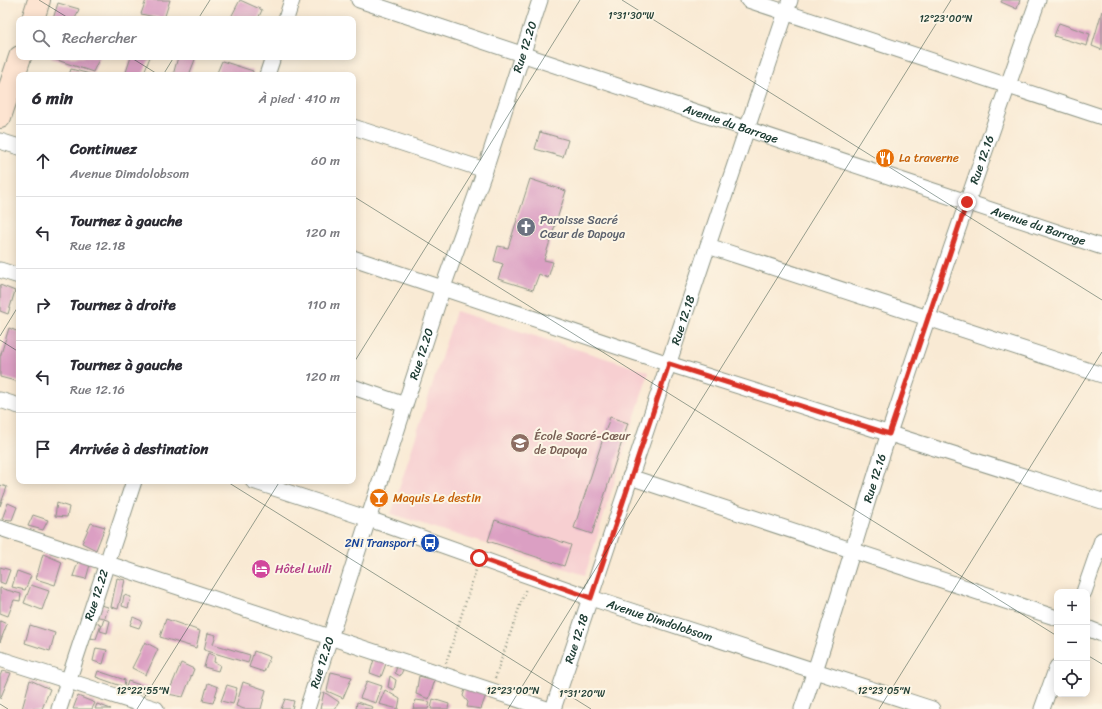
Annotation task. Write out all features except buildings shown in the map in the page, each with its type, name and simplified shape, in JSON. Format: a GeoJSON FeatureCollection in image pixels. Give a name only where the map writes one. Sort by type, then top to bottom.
{"type":"FeatureCollection","features":[{"type":"Feature","properties":{"kind":"main road"},"geometry":{"type":"LineString","coordinates":[[34,16],[39,0]]}},
{"type":"Feature","properties":{"kind":"main road"},"geometry":{"type":"LineString","coordinates":[[0,117],[19,60]]}},
{"type":"Feature","properties":{"kind":"street"},"geometry":{"type":"LineString","coordinates":[[287,16],[292,0]]}},
{"type":"Feature","properties":{"kind":"street","name":"Avenue du Barrage"},"geometry":{"type":"LineString","coordinates":[[359,0],[1102,247]]}},
{"type":"Feature","properties":{"kind":"street","name":"Rue 12.20"},"geometry":{"type":"LineString","coordinates":[[307,709],[443,288],[485,170],[540,0]]}},
{"type":"Feature","properties":{"kind":"street"},"geometry":{"type":"LineString","coordinates":[[748,0],[788,6],[1008,86],[1102,117]]}},
{"type":"Feature","properties":{"kind":"street","name":"Rue 12.16"},"geometry":{"type":"LineString","coordinates":[[802,709],[816,670],[889,434],[967,202],[1038,0]]}},
{"type":"Feature","properties":{"kind":"street","name":"Rue 12.18"},"geometry":{"type":"LineString","coordinates":[[553,709],[788,6]]}},
{"type":"Feature","properties":{"kind":"street"},"geometry":{"type":"LineString","coordinates":[[268,72],[272,60]]}},
{"type":"Feature","properties":{"kind":"street"},"geometry":{"type":"LineString","coordinates":[[356,128],[485,170]]}},
{"type":"Feature","properties":{"kind":"street"},"geometry":{"type":"LineString","coordinates":[[0,141],[16,146]]}},
{"type":"Feature","properties":{"kind":"street"},"geometry":{"type":"LineString","coordinates":[[708,246],[929,317],[1102,375]]}},
{"type":"Feature","properties":{"kind":"street"},"geometry":{"type":"LineString","coordinates":[[356,259],[669,364],[1102,501]]}},
{"type":"Feature","properties":{"kind":"street"},"geometry":{"type":"LineString","coordinates":[[0,270],[16,275]]}},
{"type":"Feature","properties":{"kind":"street"},"geometry":{"type":"LineString","coordinates":[[356,388],[405,405]]}},
{"type":"Feature","properties":{"kind":"street"},"geometry":{"type":"LineString","coordinates":[[0,400],[16,405]]}},
{"type":"Feature","properties":{"kind":"street"},"geometry":{"type":"LineString","coordinates":[[630,477],[1054,617]]}},
{"type":"Feature","properties":{"kind":"street","name":"Rue 12.22"},"geometry":{"type":"LineString","coordinates":[[59,709],[133,484]]}},
{"type":"Feature","properties":{"kind":"street","name":"Avenue Dimdolobsom"},"geometry":{"type":"LineString","coordinates":[[262,484],[369,519],[591,598],[932,709]]}},
{"type":"Feature","properties":{"kind":"street"},"geometry":{"type":"LineString","coordinates":[[0,528],[547,709]]}},
{"type":"Feature","properties":{"kind":"street"},"geometry":{"type":"LineString","coordinates":[[1085,589],[1102,540]]}},
{"type":"Feature","properties":{"kind":"street"},"geometry":{"type":"LineString","coordinates":[[1090,629],[1102,634]]}},
{"type":"Feature","properties":{"kind":"street"},"geometry":{"type":"LineString","coordinates":[[0,659],[156,709]]}},
{"type":"Feature","properties":{"kind":"street"},"geometry":{"type":"LineString","coordinates":[[1042,709],[1054,675]]}},
{"type":"Feature","properties":{"kind":"path"},"geometry":{"type":"LineString","coordinates":[[443,674],[479,558]]}},
{"type":"Feature","properties":{"kind":"path"},"geometry":{"type":"LineString","coordinates":[[491,690],[530,576]]}},
{"type":"Feature","properties":{"kind":"shaded area","name":"École Sacré-Cœur de Dapoya"},"geometry":{"type":"Polygon","coordinates":[[[456,311],[649,372],[585,575],[391,514],[456,311]]]}},
{"type":"Feature","properties":{"kind":"place","name":"La traverne"},"geometry":{"type":"Point","coordinates":[885,158]}},
{"type":"Feature","properties":{"kind":"place","name":"Paroisse Sacré Cœur de Dapoya"},"geometry":{"type":"Point","coordinates":[526,227]}},
{"type":"Feature","properties":{"kind":"place","name":"École Sacré-Cœur de Dapoya"},"geometry":{"type":"Point","coordinates":[520,443]}},
{"type":"Feature","properties":{"kind":"place","name":"Maquis Le destin"},"geometry":{"type":"Point","coordinates":[379,498]}},
{"type":"Feature","properties":{"kind":"place","name":"2Ni Transport"},"geometry":{"type":"Point","coordinates":[430,543]}},
{"type":"Feature","properties":{"kind":"place","name":"Hôtel Lwili"},"geometry":{"type":"Point","coordinates":[261,569]}},
{"type":"Feature","properties":{"kind":"route"},"geometry":{"type":"LineString","coordinates":[[479,558],[591,598],[630,477],[669,364],[889,434],[967,202]]}}]}
